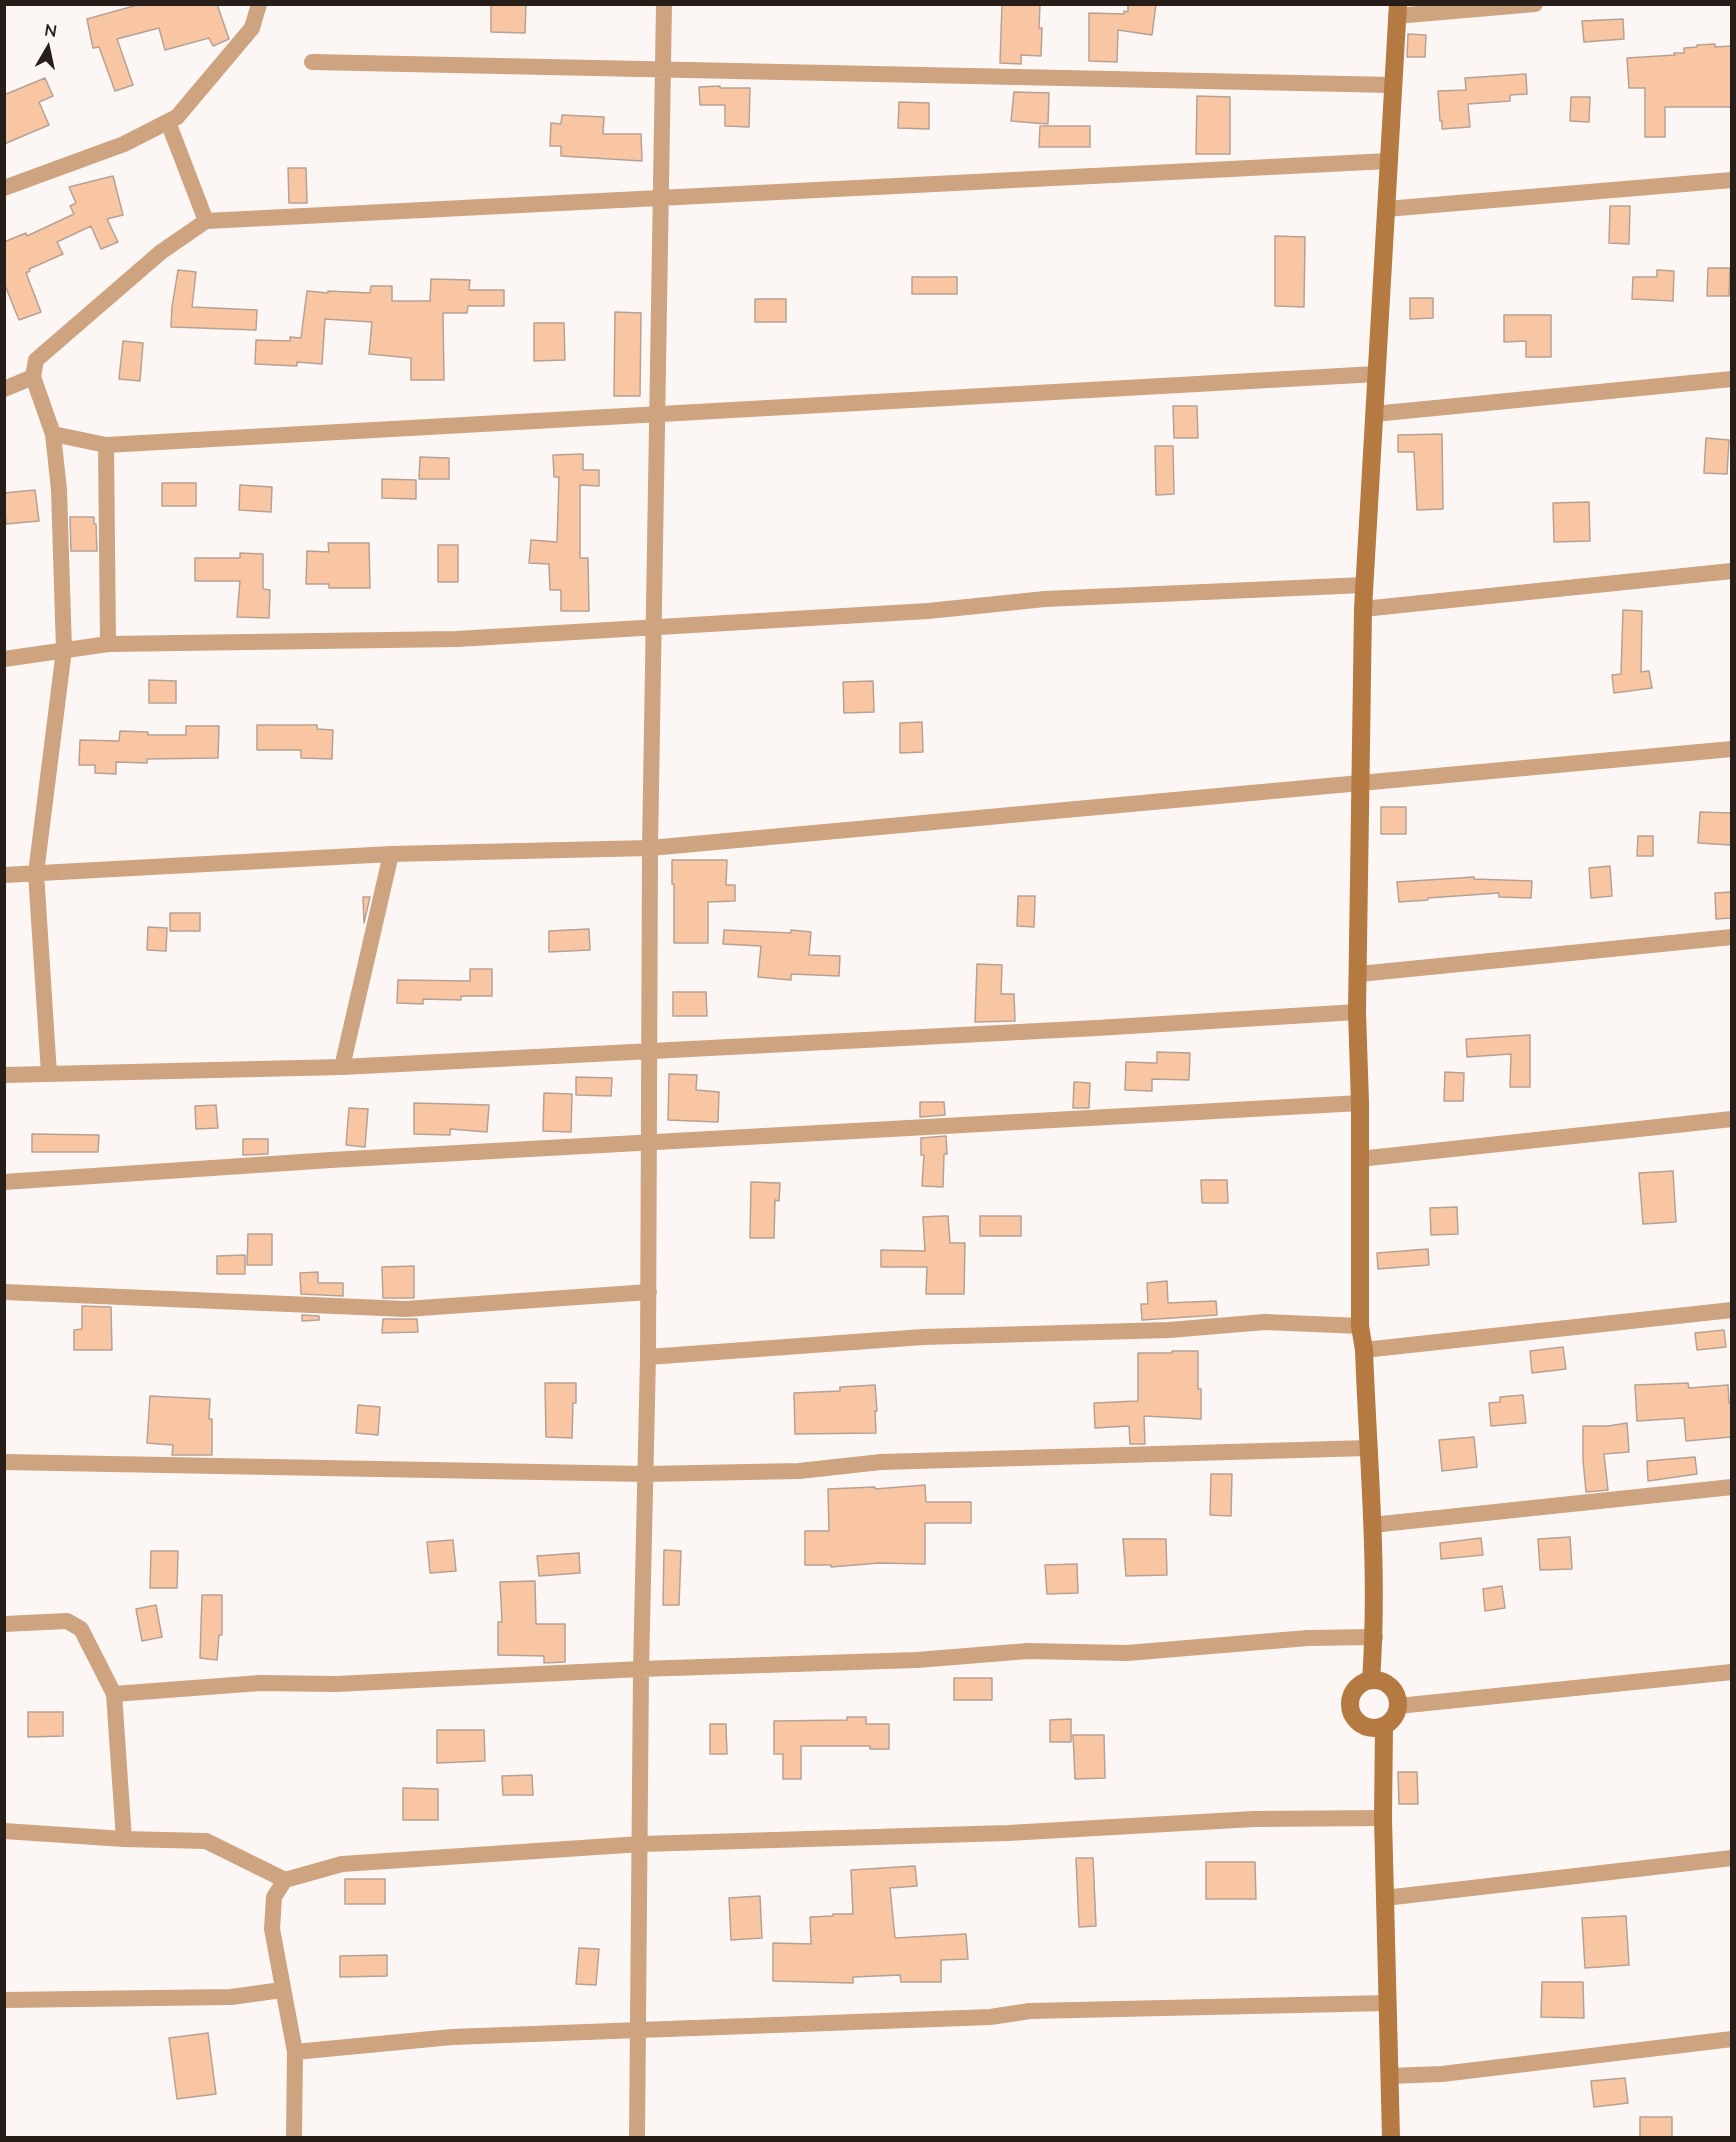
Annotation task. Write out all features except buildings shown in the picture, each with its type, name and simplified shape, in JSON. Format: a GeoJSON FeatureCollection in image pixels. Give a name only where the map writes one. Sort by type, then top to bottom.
{"type":"FeatureCollection","features":[{"type":"Feature","properties":{"kind":"main road"},"geometry":{"type":"LineString","coordinates":[[1371,1680],[1374,1637],[1372,1525],[1364,1350],[1360,1326],[1360,1103],[1357,1012],[1360,784],[1364,585],[1397,10]]}},
{"type":"Feature","properties":{"kind":"main road"},"geometry":{"type":"LineString","coordinates":[[1371,1680],[1380,1681],[1394,1691],[1398,1706],[1391,1721],[1384,1726],[1368,1728],[1354,1718],[1350,1711],[1350,1702],[1357,1688],[1371,1680]]}},
{"type":"Feature","properties":{"kind":"main road"},"geometry":{"type":"LineString","coordinates":[[1384,1726],[1383,1818],[1391,2138]]}},
{"type":"Feature","properties":{"kind":"street"},"geometry":{"type":"LineString","coordinates":[[4,188],[124,144],[177,117],[252,28],[259,4]]}},
{"type":"Feature","properties":{"kind":"street"},"geometry":{"type":"LineString","coordinates":[[637,2138],[641,1669],[649,1292],[650,848],[664,4]]}},
{"type":"Feature","properties":{"kind":"street"},"geometry":{"type":"LineString","coordinates":[[1397,10],[1535,4]]}},
{"type":"Feature","properties":{"kind":"street"},"geometry":{"type":"LineString","coordinates":[[312,62],[1392,85]]}},
{"type":"Feature","properties":{"kind":"street"},"geometry":{"type":"LineString","coordinates":[[168,122],[206,221]]}},
{"type":"Feature","properties":{"kind":"street"},"geometry":{"type":"LineString","coordinates":[[49,1074],[36,873],[64,650],[60,490],[53,434],[33,377],[36,360],[161,252],[206,221],[1388,161]]}},
{"type":"Feature","properties":{"kind":"street"},"geometry":{"type":"LineString","coordinates":[[1386,209],[1731,180]]}},
{"type":"Feature","properties":{"kind":"street"},"geometry":{"type":"LineString","coordinates":[[53,434],[106,445],[1376,374]]}},
{"type":"Feature","properties":{"kind":"street"},"geometry":{"type":"LineString","coordinates":[[4,389],[33,377]]}},
{"type":"Feature","properties":{"kind":"street"},"geometry":{"type":"LineString","coordinates":[[1374,414],[1731,379]]}},
{"type":"Feature","properties":{"kind":"street"},"geometry":{"type":"LineString","coordinates":[[106,445],[108,644]]}},
{"type":"Feature","properties":{"kind":"street"},"geometry":{"type":"LineString","coordinates":[[1363,609],[1731,571]]}},
{"type":"Feature","properties":{"kind":"street"},"geometry":{"type":"LineString","coordinates":[[4,659],[108,644],[457,639],[928,611],[1045,599],[1364,585]]}},
{"type":"Feature","properties":{"kind":"street"},"geometry":{"type":"LineString","coordinates":[[4,875],[391,854],[650,848],[1731,749]]}},
{"type":"Feature","properties":{"kind":"street"},"geometry":{"type":"LineString","coordinates":[[342,1067],[391,854]]}},
{"type":"Feature","properties":{"kind":"street"},"geometry":{"type":"LineString","coordinates":[[1359,974],[1731,937]]}},
{"type":"Feature","properties":{"kind":"street"},"geometry":{"type":"LineString","coordinates":[[4,1076],[342,1067],[1357,1012]]}},
{"type":"Feature","properties":{"kind":"street"},"geometry":{"type":"LineString","coordinates":[[4,1182],[331,1160],[1360,1103]]}},
{"type":"Feature","properties":{"kind":"street"},"geometry":{"type":"LineString","coordinates":[[1359,1159],[1731,1119]]}},
{"type":"Feature","properties":{"kind":"street"},"geometry":{"type":"LineString","coordinates":[[4,1292],[406,1309],[649,1292]]}},
{"type":"Feature","properties":{"kind":"street"},"geometry":{"type":"LineString","coordinates":[[1364,1350],[1731,1310]]}},
{"type":"Feature","properties":{"kind":"street"},"geometry":{"type":"LineString","coordinates":[[648,1357],[923,1337],[1169,1330],[1265,1322],[1360,1326]]}},
{"type":"Feature","properties":{"kind":"street"},"geometry":{"type":"LineString","coordinates":[[4,1462],[645,1474],[799,1471],[882,1461],[1368,1448]]}},
{"type":"Feature","properties":{"kind":"street"},"geometry":{"type":"LineString","coordinates":[[1372,1525],[1731,1487]]}},
{"type":"Feature","properties":{"kind":"street"},"geometry":{"type":"LineString","coordinates":[[4,1624],[67,1621],[81,1629],[114,1694],[124,1839]]}},
{"type":"Feature","properties":{"kind":"street"},"geometry":{"type":"LineString","coordinates":[[114,1694],[260,1683],[336,1684],[641,1669],[917,1660],[1028,1651],[1127,1653],[1308,1638],[1374,1637]]}},
{"type":"Feature","properties":{"kind":"street"},"geometry":{"type":"LineString","coordinates":[[1398,1706],[1731,1672]]}},
{"type":"Feature","properties":{"kind":"street"},"geometry":{"type":"LineString","coordinates":[[294,2138],[295,2052],[272,1929],[274,1897],[285,1880],[342,1864],[640,1844],[1008,1833],[1254,1819],[1383,1818]]}},
{"type":"Feature","properties":{"kind":"street"},"geometry":{"type":"LineString","coordinates":[[4,1831],[124,1839],[206,1841],[285,1880]]}},
{"type":"Feature","properties":{"kind":"street"},"geometry":{"type":"LineString","coordinates":[[1385,1898],[1731,1858]]}},
{"type":"Feature","properties":{"kind":"street"},"geometry":{"type":"LineString","coordinates":[[4,2000],[231,1997],[282,1990]]}},
{"type":"Feature","properties":{"kind":"street"},"geometry":{"type":"LineString","coordinates":[[295,2052],[452,2037],[990,2017],[1030,2011],[1388,2003]]}},
{"type":"Feature","properties":{"kind":"street"},"geometry":{"type":"LineString","coordinates":[[1389,2076],[1442,2074],[1731,2039]]}}]}
